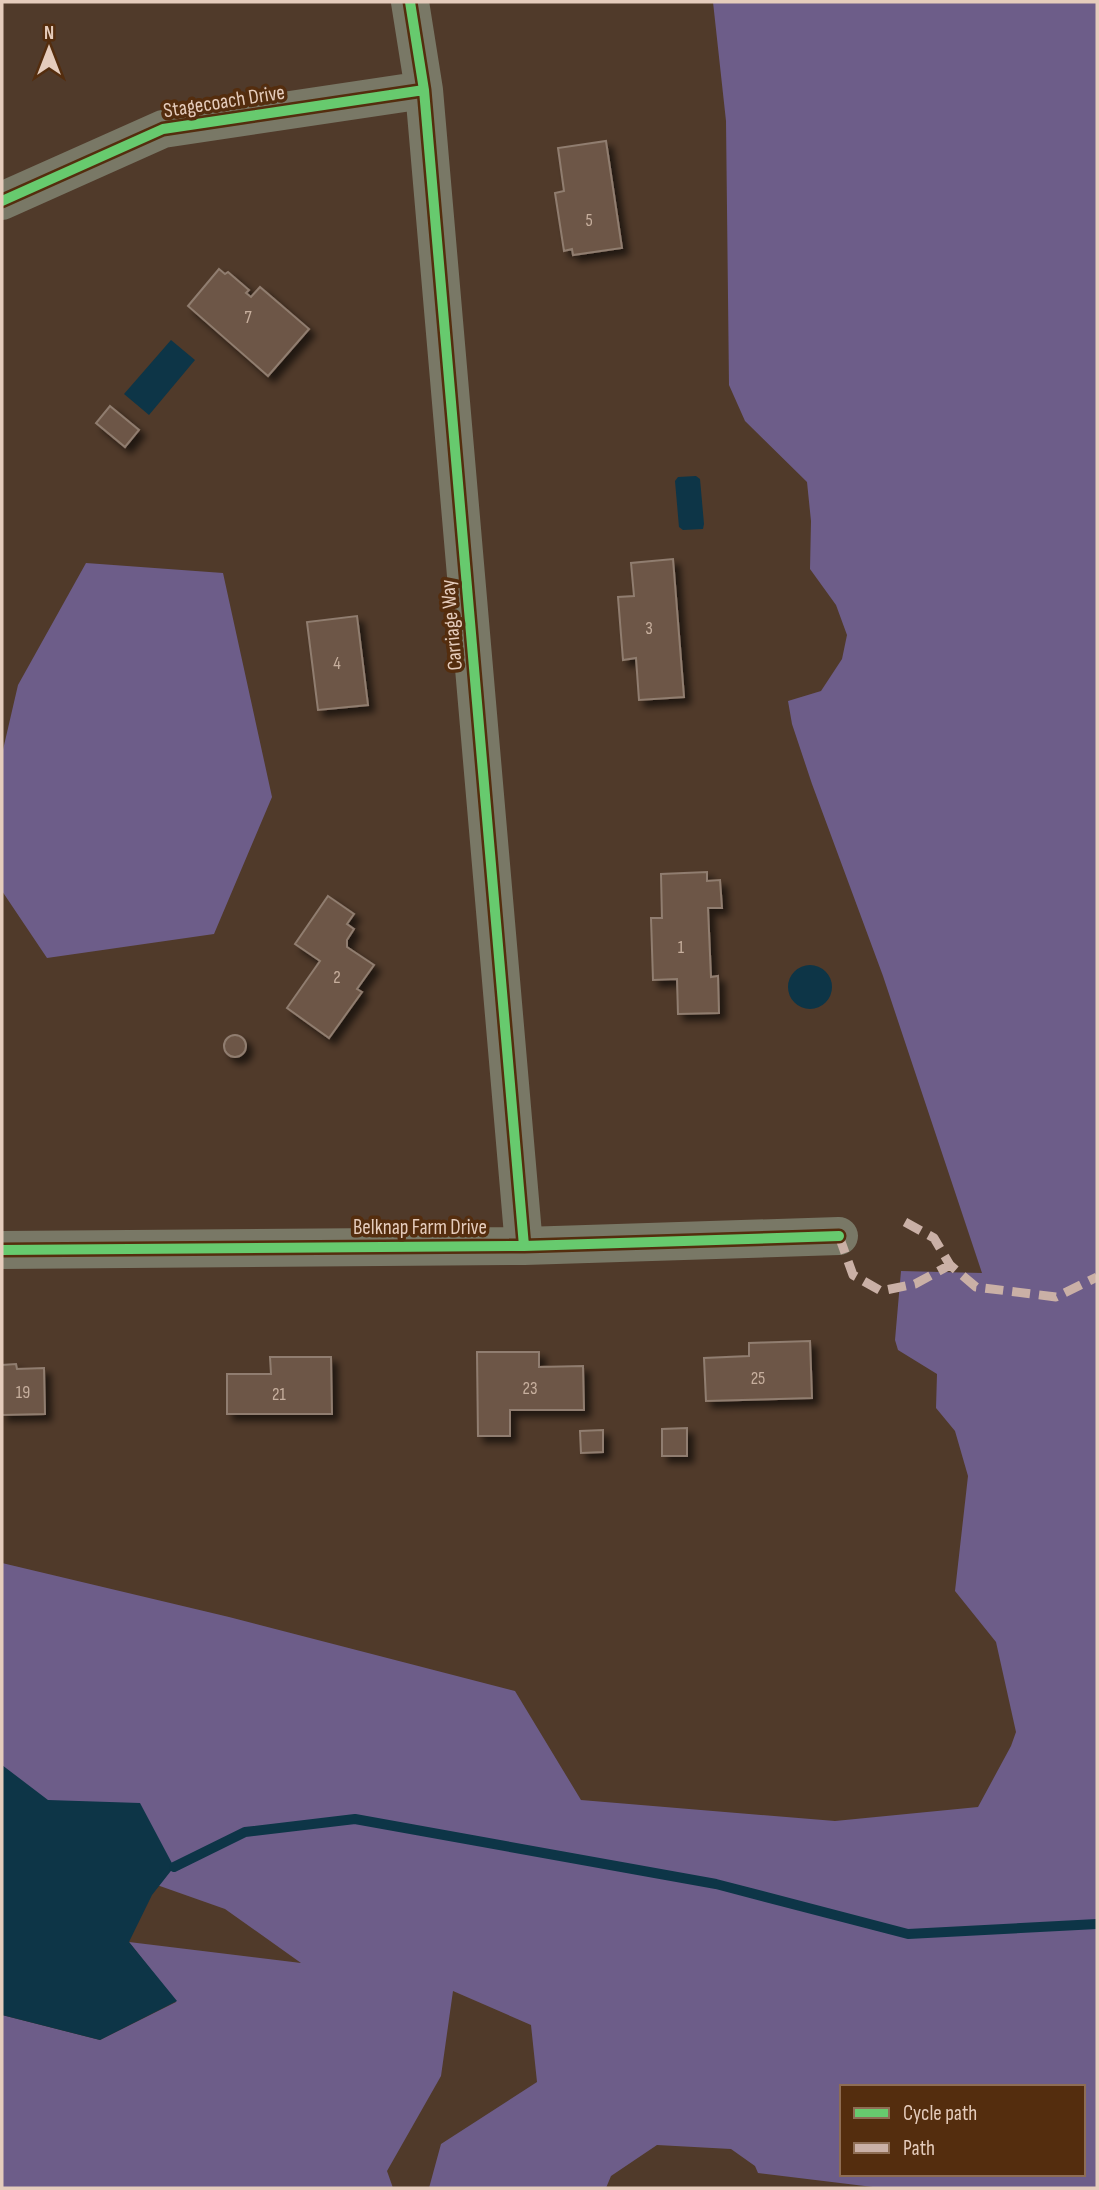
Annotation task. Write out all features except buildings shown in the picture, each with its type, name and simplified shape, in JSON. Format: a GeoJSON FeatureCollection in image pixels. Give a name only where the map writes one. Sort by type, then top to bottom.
{"type":"FeatureCollection","features":[{"type":"Feature","properties":{"kind":"street","name":"Carriage Way"},"geometry":{"type":"LineString","coordinates":[[410,2],[424,90],[524,1245]]}},
{"type":"Feature","properties":{"kind":"street","name":"Stagecoach Drive"},"geometry":{"type":"LineString","coordinates":[[2,201],[163,129],[424,90]]}},
{"type":"Feature","properties":{"kind":"street","name":"Belknap Farm Drive"},"geometry":{"type":"LineString","coordinates":[[2,1250],[524,1245],[839,1236]]}},
{"type":"Feature","properties":{"kind":"shaded area"},"geometry":{"type":"Polygon","coordinates":[[[713,2],[1097,2],[1097,2188],[881,2188],[758,2173],[755,2166],[731,2149],[657,2145],[611,2176],[606,2188],[429,2188],[441,2144],[537,2082],[531,2025],[453,1991],[441,2076],[387,2171],[393,2188],[2,2188],[2,2015],[100,2040],[176,2002],[129,1942],[301,1963],[225,1909],[140,1879],[2,1851],[2,1563],[229,1617],[515,1691],[581,1800],[835,1821],[978,1807],[1011,1746],[1016,1732],[996,1642],[955,1591],[968,1476],[955,1431],[936,1408],[937,1374],[898,1350],[895,1340],[901,1271],[982,1273],[883,976],[792,724],[788,701],[821,691],[842,659],[847,635],[836,605],[810,569],[811,521],[807,482],[745,421],[729,385],[726,121],[713,2]]]}},
{"type":"Feature","properties":{"kind":"shaded area"},"geometry":{"type":"Polygon","coordinates":[[[86,563],[223,573],[272,797],[214,934],[47,958],[2,891],[2,754],[18,685],[86,563]]]}},
{"type":"Feature","properties":{"kind":"water"},"geometry":{"type":"Polygon","coordinates":[[[171,340],[195,360],[149,415],[124,394],[171,340]]]}},
{"type":"Feature","properties":{"kind":"water"},"geometry":{"type":"Polygon","coordinates":[[[696,476],[700,479],[703,529],[683,530],[679,527],[675,481],[678,477],[696,476]]]}},
{"type":"Feature","properties":{"kind":"water"},"geometry":{"type":"Polygon","coordinates":[[[810,965],[819,966],[826,971],[831,978],[831,996],[826,1003],[819,1008],[810,1009],[801,1008],[794,1003],[789,996],[788,987],[789,978],[794,971],[801,966],[810,965]]]}},
{"type":"Feature","properties":{"kind":"water"},"geometry":{"type":"Polygon","coordinates":[[[2,1765],[48,1800],[140,1803],[174,1867],[152,1895],[129,1942],[177,2001],[100,2040],[2,2015],[2,1765]]]}},
{"type":"Feature","properties":{"kind":"waterway"},"geometry":{"type":"LineString","coordinates":[[174,1867],[245,1832],[355,1819],[716,1884],[908,1934],[1097,1924]]}},
{"type":"Feature","properties":{"kind":"marked path"},"geometry":{"type":"LineString","coordinates":[[905,1222],[934,1238],[950,1265],[976,1287],[1056,1297],[1097,1277]]}},
{"type":"Feature","properties":{"kind":"marked path"},"geometry":{"type":"LineString","coordinates":[[839,1236],[853,1275],[881,1291],[915,1284],[950,1265]]}},
{"type":"Feature","properties":{"kind":"cycle path"},"geometry":{"type":"LineString","coordinates":[[410,2],[424,90],[524,1246]]}},
{"type":"Feature","properties":{"kind":"cycle path"},"geometry":{"type":"LineString","coordinates":[[2,201],[163,129],[424,90]]}},
{"type":"Feature","properties":{"kind":"cycle path"},"geometry":{"type":"LineString","coordinates":[[2,1250],[524,1246],[839,1236]]}}]}
